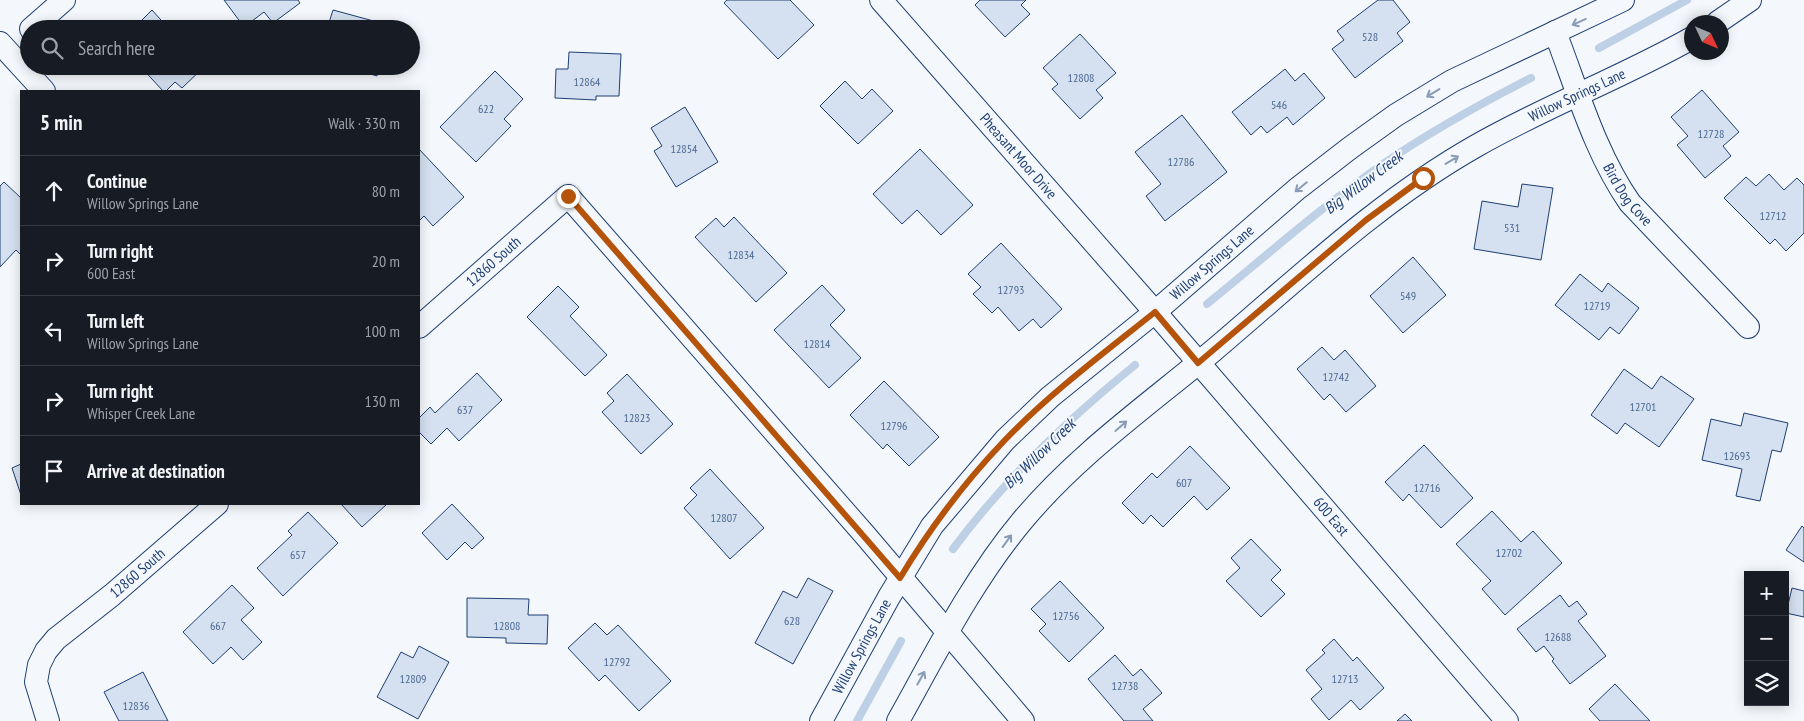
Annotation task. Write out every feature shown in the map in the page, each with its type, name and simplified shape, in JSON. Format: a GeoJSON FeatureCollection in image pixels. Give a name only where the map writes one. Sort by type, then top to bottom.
{"type":"FeatureCollection","features":[{"type":"Feature","properties":{"kind":"street"},"geometry":{"type":"LineString","coordinates":[[41,20],[64,0]]}},
{"type":"Feature","properties":{"kind":"street","name":"Pheasant Moor Drive"},"geometry":{"type":"LineString","coordinates":[[881,0],[1155,312]]}},
{"type":"Feature","properties":{"kind":"street","name":"Willow Springs Lane"},"geometry":{"type":"LineString","coordinates":[[821,721],[900,578],[932,526],[1005,440],[1050,397],[1155,312],[1298,189],[1388,120],[1452,82],[1623,0]]}},
{"type":"Feature","properties":{"kind":"street"},"geometry":{"type":"LineString","coordinates":[[1728,15],[1750,0]]}},
{"type":"Feature","properties":{"kind":"street","name":"Bird Dog Cove"},"geometry":{"type":"LineString","coordinates":[[1555,32],[1578,94],[1614,176],[1630,203],[1748,327]]}},
{"type":"Feature","properties":{"kind":"street"},"geometry":{"type":"LineString","coordinates":[[20,37],[2,49],[20,67]]}},
{"type":"Feature","properties":{"kind":"street","name":"Willow Springs Lane"},"geometry":{"type":"LineString","coordinates":[[898,721],[947,632],[993,560],[1020,523],[1045,494],[1138,411],[1198,363],[1366,220],[1423,178],[1483,142],[1578,94],[1633,70],[1684,42]]}},
{"type":"Feature","properties":{"kind":"street"},"geometry":{"type":"LineString","coordinates":[[28,75],[43,90]]}},
{"type":"Feature","properties":{"kind":"street","name":"12860 South"},"geometry":{"type":"LineString","coordinates":[[420,326],[568,196],[900,578]]}},
{"type":"Feature","properties":{"kind":"street","name":"600 East"},"geometry":{"type":"LineString","coordinates":[[1155,312],[1507,721]]}},
{"type":"Feature","properties":{"kind":"street","name":"12860 South"},"geometry":{"type":"LineString","coordinates":[[48,721],[36,682],[39,665],[46,651],[56,639],[112,595],[216,505]]}},
{"type":"Feature","properties":{"kind":"street"},"geometry":{"type":"LineString","coordinates":[[900,578],[1023,721]]}},
{"type":"Feature","properties":{"kind":"building"},"geometry":{"type":"Polygon","coordinates":[[[224,0],[298,0],[300,3],[277,20],[271,20],[264,12],[253,20],[239,20],[224,0]]]}},
{"type":"Feature","properties":{"kind":"building"},"geometry":{"type":"Polygon","coordinates":[[[727,0],[790,0],[814,25],[778,59],[724,3],[727,0]]]}},
{"type":"Feature","properties":{"kind":"building"},"geometry":{"type":"Polygon","coordinates":[[[980,0],[1026,0],[1021,5],[1030,14],[1005,37],[975,5],[980,0]]]}},
{"type":"Feature","properties":{"kind":"building"},"geometry":{"type":"Polygon","coordinates":[[[1378,0],[1393,0],[1410,22],[1397,33],[1403,41],[1355,78],[1332,49],[1344,40],[1337,31],[1378,0]]]}},
{"type":"Feature","properties":{"kind":"building"},"geometry":{"type":"Polygon","coordinates":[[[152,10],[161,20],[142,20],[152,10]]]}},
{"type":"Feature","properties":{"kind":"building"},"geometry":{"type":"Polygon","coordinates":[[[333,10],[370,20],[330,20],[333,10]]]}},
{"type":"Feature","properties":{"kind":"building"},"geometry":{"type":"Polygon","coordinates":[[[1080,34],[1116,73],[1096,90],[1103,98],[1080,119],[1052,89],[1058,84],[1043,68],[1080,34]]]}},
{"type":"Feature","properties":{"kind":"building"},"geometry":{"type":"Polygon","coordinates":[[[569,52],[621,54],[619,96],[596,96],[596,100],[555,98],[556,69],[568,69],[569,52]]]}},
{"type":"Feature","properties":{"kind":"building"},"geometry":{"type":"Polygon","coordinates":[[[1285,69],[1295,81],[1304,73],[1325,98],[1293,125],[1287,117],[1267,133],[1261,126],[1251,135],[1232,112],[1285,69]]]}},
{"type":"Feature","properties":{"kind":"building"},"geometry":{"type":"Polygon","coordinates":[[[495,71],[523,99],[504,119],[511,126],[476,162],[440,127],[495,71]]]}},
{"type":"Feature","properties":{"kind":"building"},"geometry":{"type":"Polygon","coordinates":[[[148,75],[196,75],[182,88],[175,82],[167,90],[162,90],[148,75]]]}},
{"type":"Feature","properties":{"kind":"building"},"geometry":{"type":"Polygon","coordinates":[[[845,81],[862,99],[872,89],[893,111],[858,144],[820,106],[845,81]]]}},
{"type":"Feature","properties":{"kind":"building"},"geometry":{"type":"Polygon","coordinates":[[[1702,90],[1739,132],[1723,146],[1731,156],[1705,178],[1677,145],[1688,136],[1671,117],[1702,90]]]}},
{"type":"Feature","properties":{"kind":"building"},"geometry":{"type":"Polygon","coordinates":[[[685,107],[718,162],[676,187],[654,151],[662,146],[651,128],[685,107]]]}},
{"type":"Feature","properties":{"kind":"building"},"geometry":{"type":"Polygon","coordinates":[[[1182,115],[1227,172],[1165,221],[1146,196],[1161,184],[1135,152],[1182,115]]]}},
{"type":"Feature","properties":{"kind":"building"},"geometry":{"type":"Polygon","coordinates":[[[920,149],[973,205],[941,235],[917,210],[902,224],[873,194],[920,149]]]}},
{"type":"Feature","properties":{"kind":"building"},"geometry":{"type":"Polygon","coordinates":[[[420,150],[464,197],[433,226],[424,216],[420,220],[420,150]]]}},
{"type":"Feature","properties":{"kind":"building"},"geometry":{"type":"Polygon","coordinates":[[[1769,174],[1784,190],[1797,178],[1804,185],[1804,233],[1786,251],[1775,239],[1770,244],[1724,198],[1746,177],[1756,186],[1769,174]]]}},
{"type":"Feature","properties":{"kind":"building"},"geometry":{"type":"Polygon","coordinates":[[[4,182],[20,197],[20,254],[16,250],[0,267],[0,186],[4,182]]]}},
{"type":"Feature","properties":{"kind":"building"},"geometry":{"type":"Polygon","coordinates":[[[1522,184],[1553,188],[1541,260],[1474,249],[1482,201],[1518,207],[1522,184]]]}},
{"type":"Feature","properties":{"kind":"building"},"geometry":{"type":"Polygon","coordinates":[[[734,217],[787,273],[756,302],[695,237],[716,218],[724,227],[734,217]]]}},
{"type":"Feature","properties":{"kind":"building"},"geometry":{"type":"Polygon","coordinates":[[[1001,243],[1062,309],[1041,328],[1033,319],[1019,331],[998,307],[992,313],[973,294],[981,287],[968,274],[1001,243]]]}},
{"type":"Feature","properties":{"kind":"building"},"geometry":{"type":"Polygon","coordinates":[[[1413,257],[1446,295],[1403,333],[1370,296],[1413,257]]]}},
{"type":"Feature","properties":{"kind":"building"},"geometry":{"type":"Polygon","coordinates":[[[1580,274],[1602,292],[1608,283],[1639,308],[1619,334],[1610,327],[1599,340],[1555,305],[1580,274]]]}},
{"type":"Feature","properties":{"kind":"building"},"geometry":{"type":"Polygon","coordinates":[[[822,285],[845,310],[830,325],[861,358],[829,388],[774,330],[822,285]]]}},
{"type":"Feature","properties":{"kind":"building"},"geometry":{"type":"Polygon","coordinates":[[[558,286],[579,307],[570,316],[607,355],[585,376],[527,317],[558,286]]]}},
{"type":"Feature","properties":{"kind":"building"},"geometry":{"type":"Polygon","coordinates":[[[1322,347],[1334,360],[1345,350],[1376,386],[1346,412],[1330,394],[1324,400],[1297,369],[1322,347]]]}},
{"type":"Feature","properties":{"kind":"building"},"geometry":{"type":"Polygon","coordinates":[[[1624,369],[1652,389],[1661,376],[1694,399],[1659,447],[1625,423],[1617,434],[1591,415],[1624,369]]]}},
{"type":"Feature","properties":{"kind":"building"},"geometry":{"type":"Polygon","coordinates":[[[477,373],[502,400],[459,441],[447,428],[431,444],[420,433],[420,417],[430,407],[435,413],[477,373]]]}},
{"type":"Feature","properties":{"kind":"building"},"geometry":{"type":"Polygon","coordinates":[[[627,374],[673,424],[641,454],[602,412],[614,401],[607,393],[627,374]]]}},
{"type":"Feature","properties":{"kind":"building"},"geometry":{"type":"Polygon","coordinates":[[[884,381],[939,437],[909,466],[887,444],[883,449],[850,415],[884,381]]]}},
{"type":"Feature","properties":{"kind":"building"},"geometry":{"type":"Polygon","coordinates":[[[1744,413],[1788,423],[1781,452],[1772,450],[1760,501],[1736,496],[1742,469],[1702,460],[1711,419],[1741,426],[1744,413]]]}},
{"type":"Feature","properties":{"kind":"building"},"geometry":{"type":"Polygon","coordinates":[[[1424,445],[1473,498],[1441,528],[1409,494],[1403,501],[1385,482],[1424,445]]]}},
{"type":"Feature","properties":{"kind":"building"},"geometry":{"type":"Polygon","coordinates":[[[1190,446],[1230,488],[1207,510],[1194,496],[1163,527],[1151,515],[1143,524],[1122,503],[1152,473],[1157,478],[1190,446]]]}},
{"type":"Feature","properties":{"kind":"building"},"geometry":{"type":"Polygon","coordinates":[[[20,464],[20,492],[12,468],[20,464]]]}},
{"type":"Feature","properties":{"kind":"building"},"geometry":{"type":"Polygon","coordinates":[[[710,469],[764,528],[730,559],[684,508],[697,495],[690,488],[710,469]]]}},
{"type":"Feature","properties":{"kind":"building"},"geometry":{"type":"Polygon","coordinates":[[[452,504],[484,538],[472,549],[465,542],[447,560],[422,533],[452,504]]]}},
{"type":"Feature","properties":{"kind":"building"},"geometry":{"type":"Polygon","coordinates":[[[342,505],[386,505],[362,527],[342,505]]]}},
{"type":"Feature","properties":{"kind":"building"},"geometry":{"type":"Polygon","coordinates":[[[1492,511],[1521,542],[1533,531],[1562,563],[1505,615],[1482,589],[1491,581],[1456,544],[1492,511]]]}},
{"type":"Feature","properties":{"kind":"building"},"geometry":{"type":"Polygon","coordinates":[[[308,512],[338,543],[283,596],[257,568],[292,535],[288,531],[308,512]]]}},
{"type":"Feature","properties":{"kind":"building"},"geometry":{"type":"Polygon","coordinates":[[[1802,526],[1804,528],[1804,562],[1786,550],[1802,526]]]}},
{"type":"Feature","properties":{"kind":"building"},"geometry":{"type":"Polygon","coordinates":[[[1251,539],[1281,570],[1271,580],[1285,594],[1261,617],[1226,581],[1240,568],[1231,558],[1251,539]]]}},
{"type":"Feature","properties":{"kind":"building"},"geometry":{"type":"Polygon","coordinates":[[[808,578],[833,591],[793,664],[755,643],[783,591],[797,598],[808,578]]]}},
{"type":"Feature","properties":{"kind":"building"},"geometry":{"type":"Polygon","coordinates":[[[1060,581],[1104,628],[1069,662],[1039,631],[1046,624],[1031,609],[1060,581]]]}},
{"type":"Feature","properties":{"kind":"building"},"geometry":{"type":"Polygon","coordinates":[[[232,585],[254,608],[241,620],[262,642],[243,660],[231,647],[213,664],[183,632],[232,585]]]}},
{"type":"Feature","properties":{"kind":"building"},"geometry":{"type":"Polygon","coordinates":[[[1792,588],[1804,591],[1804,617],[1789,614],[1789,600],[1792,588]]]}},
{"type":"Feature","properties":{"kind":"building"},"geometry":{"type":"Polygon","coordinates":[[[1560,595],[1569,607],[1577,601],[1587,614],[1578,621],[1606,656],[1570,684],[1552,661],[1554,659],[1544,646],[1536,652],[1517,629],[1560,595]]]}},
{"type":"Feature","properties":{"kind":"building"},"geometry":{"type":"Polygon","coordinates":[[[467,598],[529,599],[528,615],[548,615],[547,644],[506,643],[506,638],[467,637],[467,598]]]}},
{"type":"Feature","properties":{"kind":"building"},"geometry":{"type":"Polygon","coordinates":[[[595,623],[607,635],[618,625],[671,681],[639,711],[605,675],[599,681],[568,648],[595,623]]]}},
{"type":"Feature","properties":{"kind":"building"},"geometry":{"type":"Polygon","coordinates":[[[1334,639],[1353,661],[1357,657],[1384,688],[1360,710],[1351,700],[1329,720],[1311,699],[1322,689],[1306,670],[1325,653],[1322,650],[1334,639]]]}},
{"type":"Feature","properties":{"kind":"building"},"geometry":{"type":"Polygon","coordinates":[[[419,646],[449,662],[418,719],[377,697],[401,652],[413,658],[419,646]]]}},
{"type":"Feature","properties":{"kind":"building"},"geometry":{"type":"Polygon","coordinates":[[[1115,655],[1133,676],[1141,669],[1162,693],[1143,709],[1153,721],[1124,721],[1088,679],[1115,655]]]}},
{"type":"Feature","properties":{"kind":"building"},"geometry":{"type":"Polygon","coordinates":[[[143,672],[168,721],[119,721],[104,692],[143,672]]]}},
{"type":"Feature","properties":{"kind":"building"},"geometry":{"type":"Polygon","coordinates":[[[1615,684],[1650,721],[1600,721],[1589,709],[1615,684]]]}},
{"type":"Feature","properties":{"kind":"building"},"geometry":{"type":"Polygon","coordinates":[[[1405,714],[1412,721],[1397,721],[1405,714]]]}},
{"type":"Feature","properties":{"kind":"waterway","name":"Big Willow Creek"},"geometry":{"type":"LineString","coordinates":[[1599,48],[1687,0]]}},
{"type":"Feature","properties":{"kind":"waterway","name":"Big Willow Creek"},"geometry":{"type":"LineString","coordinates":[[1207,304],[1360,180],[1455,119],[1531,78]]}},
{"type":"Feature","properties":{"kind":"waterway","name":"Big Willow Creek"},"geometry":{"type":"LineString","coordinates":[[953,549],[994,498],[1038,451],[1085,407],[1135,365]]}},
{"type":"Feature","properties":{"kind":"waterway","name":"Big Willow Creek"},"geometry":{"type":"LineString","coordinates":[[857,721],[901,641]]}},
{"type":"Feature","properties":{"kind":"route"},"geometry":{"type":"LineString","coordinates":[[568,196],[865,535],[900,578],[932,526],[974,474],[1005,440],[1050,397],[1155,312],[1198,363],[1366,220],[1423,178]]}}]}
